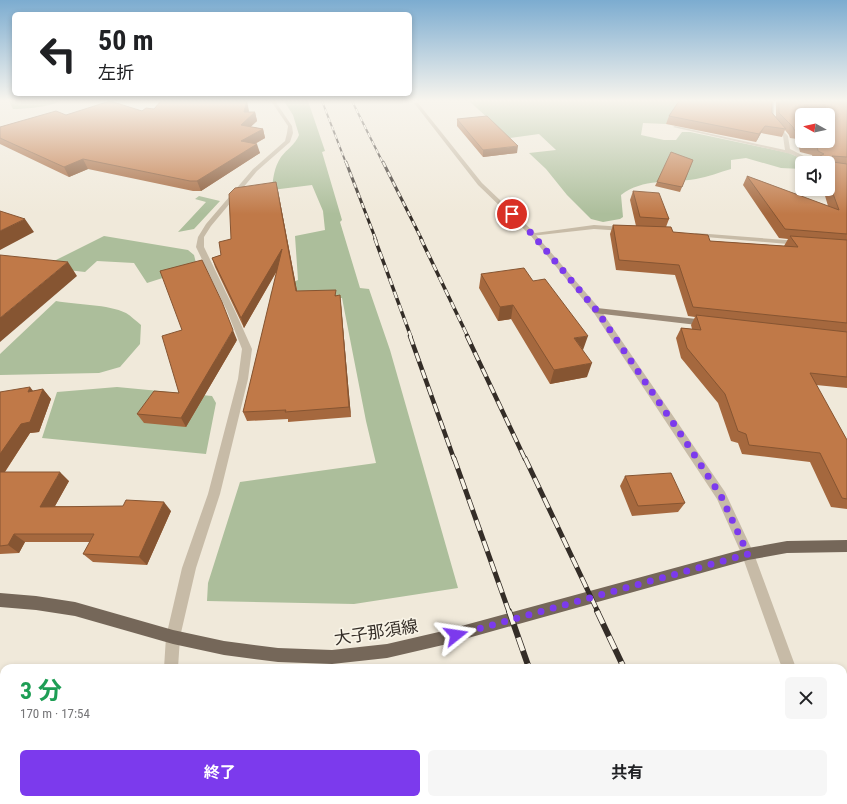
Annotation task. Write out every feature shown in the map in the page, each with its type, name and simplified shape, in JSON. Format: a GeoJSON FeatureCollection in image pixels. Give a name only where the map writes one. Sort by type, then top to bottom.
{"type":"FeatureCollection","features":[{"type":"Feature","properties":{"kind":"main road"},"geometry":{"type":"LineString","coordinates":[[597,311],[717,324]]}},
{"type":"Feature","properties":{"kind":"main road","name":"大子那須線"},"geometry":{"type":"LineString","coordinates":[[0,600],[36,603],[75,609],[173,637],[224,648],[278,655],[332,657],[386,651],[511,620],[748,554],[787,547],[847,546]]}},
{"type":"Feature","properties":{"kind":"street"},"geometry":{"type":"LineString","coordinates":[[171,664],[173,637],[189,568],[216,486],[243,379],[247,349],[231,311],[200,248],[200,243],[208,226],[255,170],[287,142],[288,139]]}},
{"type":"Feature","properties":{"kind":"street"},"geometry":{"type":"LineString","coordinates":[[444,139],[480,184],[533,235],[597,311],[684,439],[721,496],[748,554],[788,664]]}},
{"type":"Feature","properties":{"kind":"street"},"geometry":{"type":"LineString","coordinates":[[729,139],[792,152]]}},
{"type":"Feature","properties":{"kind":"street"},"geometry":{"type":"LineString","coordinates":[[786,139],[788,150],[800,156]]}},
{"type":"Feature","properties":{"kind":"street"},"geometry":{"type":"LineString","coordinates":[[533,235],[594,227],[632,229]]}},
{"type":"Feature","properties":{"kind":"street"},"geometry":{"type":"LineString","coordinates":[[687,234],[803,244]]}},
{"type":"Feature","properties":{"kind":"green space"},"geometry":{"type":"Polygon","coordinates":[[[297,139],[321,139],[325,151],[322,152],[342,220],[340,222],[360,288],[369,289],[390,350],[458,588],[354,604],[207,601],[208,583],[240,482],[376,463],[366,421],[342,298],[270,298],[271,292],[298,280],[295,236],[325,230],[323,211],[312,185],[272,190],[274,173],[277,165],[283,154],[297,139]]]}},
{"type":"Feature","properties":{"kind":"green space"},"geometry":{"type":"Polygon","coordinates":[[[544,139],[657,139],[676,140],[677,139],[721,139],[789,153],[796,156],[795,169],[781,168],[746,158],[731,160],[731,169],[705,177],[657,182],[638,186],[621,195],[623,217],[620,219],[603,222],[591,219],[567,195],[546,169],[529,153],[556,150],[544,139]]]}},
{"type":"Feature","properties":{"kind":"green space"},"geometry":{"type":"Polygon","coordinates":[[[199,196],[220,201],[194,229],[178,232],[206,202],[195,199],[199,196]]]}},
{"type":"Feature","properties":{"kind":"green space"},"geometry":{"type":"Polygon","coordinates":[[[104,236],[188,250],[194,255],[197,267],[147,283],[134,263],[97,261],[85,272],[50,268],[0,288],[104,236]]]}},
{"type":"Feature","properties":{"kind":"green space"},"geometry":{"type":"Polygon","coordinates":[[[56,301],[101,306],[126,313],[141,325],[140,344],[120,367],[99,373],[0,375],[0,354],[56,301]]]}},
{"type":"Feature","properties":{"kind":"green space"},"geometry":{"type":"Polygon","coordinates":[[[117,387],[212,396],[216,403],[206,454],[42,438],[57,392],[117,387]]]}},
{"type":"Feature","properties":{"kind":"building"},"geometry":{"type":"Polygon","coordinates":[[[1,139],[246,139],[241,141],[257,144],[197,181],[190,181],[83,159],[64,167],[1,139]]]}},
{"type":"Feature","properties":{"kind":"building"},"geometry":{"type":"Polygon","coordinates":[[[473,139],[510,139],[518,146],[483,150],[473,139]]]}},
{"type":"Feature","properties":{"kind":"building"},"geometry":{"type":"Polygon","coordinates":[[[835,139],[847,139],[847,157],[820,156],[824,154],[818,151],[817,148],[835,148],[835,139]]]}},
{"type":"Feature","properties":{"kind":"building"},"geometry":{"type":"Polygon","coordinates":[[[671,152],[693,160],[682,187],[657,182],[671,152]]]}},
{"type":"Feature","properties":{"kind":"building"},"geometry":{"type":"Polygon","coordinates":[[[835,162],[847,164],[847,234],[785,229],[747,176],[795,194],[795,196],[801,196],[839,210],[834,196],[835,162]]]}},
{"type":"Feature","properties":{"kind":"building"},"geometry":{"type":"Polygon","coordinates":[[[276,182],[296,291],[336,290],[335,296],[340,295],[349,407],[285,412],[286,410],[243,412],[282,249],[241,318],[212,258],[221,255],[219,242],[231,239],[229,194],[235,188],[276,182]]]}},
{"type":"Feature","properties":{"kind":"building"},"geometry":{"type":"Polygon","coordinates":[[[633,191],[659,193],[669,219],[640,217],[633,191]]]}},
{"type":"Feature","properties":{"kind":"building"},"geometry":{"type":"Polygon","coordinates":[[[0,211],[25,219],[0,231],[0,211]]]}},
{"type":"Feature","properties":{"kind":"building"},"geometry":{"type":"Polygon","coordinates":[[[613,225],[671,227],[673,232],[708,235],[710,241],[798,247],[790,236],[847,240],[847,323],[693,307],[679,265],[619,260],[613,225]]]}},
{"type":"Feature","properties":{"kind":"building"},"geometry":{"type":"Polygon","coordinates":[[[0,255],[68,262],[0,318],[0,255]]]}},
{"type":"Feature","properties":{"kind":"building"},"geometry":{"type":"Polygon","coordinates":[[[202,260],[222,302],[233,330],[181,418],[137,414],[154,391],[179,393],[162,336],[182,330],[160,271],[202,260]]]}},
{"type":"Feature","properties":{"kind":"building"},"geometry":{"type":"Polygon","coordinates":[[[524,268],[533,281],[545,279],[588,336],[574,338],[592,363],[554,370],[513,305],[500,307],[481,274],[524,268]]]}},
{"type":"Feature","properties":{"kind":"building"},"geometry":{"type":"Polygon","coordinates":[[[696,315],[847,332],[847,377],[810,373],[847,440],[847,499],[842,498],[820,453],[749,445],[746,434],[738,431],[725,394],[687,348],[681,328],[701,330],[696,315]]]}},
{"type":"Feature","properties":{"kind":"building"},"geometry":{"type":"Polygon","coordinates":[[[30,387],[28,392],[43,389],[30,422],[21,424],[0,454],[0,392],[30,387]]]}},
{"type":"Feature","properties":{"kind":"building"},"geometry":{"type":"Polygon","coordinates":[[[0,472],[60,472],[40,507],[123,506],[126,500],[164,502],[139,557],[83,554],[94,534],[14,534],[8,545],[0,546],[0,472]]]}},
{"type":"Feature","properties":{"kind":"building"},"geometry":{"type":"Polygon","coordinates":[[[671,473],[685,503],[638,506],[625,476],[671,473]]]}},
{"type":"Feature","properties":{"kind":"railway"},"geometry":{"type":"LineString","coordinates":[[337,139],[346,163]]}},
{"type":"Feature","properties":{"kind":"railway"},"geometry":{"type":"LineString","coordinates":[[371,139],[383,163]]}},
{"type":"Feature","properties":{"kind":"railway"},"geometry":{"type":"LineString","coordinates":[[346,162],[376,240]]}},
{"type":"Feature","properties":{"kind":"railway"},"geometry":{"type":"LineString","coordinates":[[383,162],[422,240]]}},
{"type":"Feature","properties":{"kind":"railway"},"geometry":{"type":"LineString","coordinates":[[375,239],[411,337]]}},
{"type":"Feature","properties":{"kind":"railway"},"geometry":{"type":"LineString","coordinates":[[421,239],[468,337]]}},
{"type":"Feature","properties":{"kind":"railway"},"geometry":{"type":"LineString","coordinates":[[410,336],[454,459]]}},
{"type":"Feature","properties":{"kind":"railway"},"geometry":{"type":"LineString","coordinates":[[467,336],[525,459]]}},
{"type":"Feature","properties":{"kind":"railway"},"geometry":{"type":"LineString","coordinates":[[454,458],[509,612]]}},
{"type":"Feature","properties":{"kind":"railway"},"geometry":{"type":"LineString","coordinates":[[525,458],[598,612]]}},
{"type":"Feature","properties":{"kind":"railway"},"geometry":{"type":"LineString","coordinates":[[509,611],[528,664]]}},
{"type":"Feature","properties":{"kind":"railway"},"geometry":{"type":"LineString","coordinates":[[597,611],[622,664]]}},
{"type":"Feature","properties":{"kind":"route"},"geometry":{"type":"LineString","coordinates":[[456,635],[748,554],[721,496],[597,311],[533,235],[512,214]]}}]}
